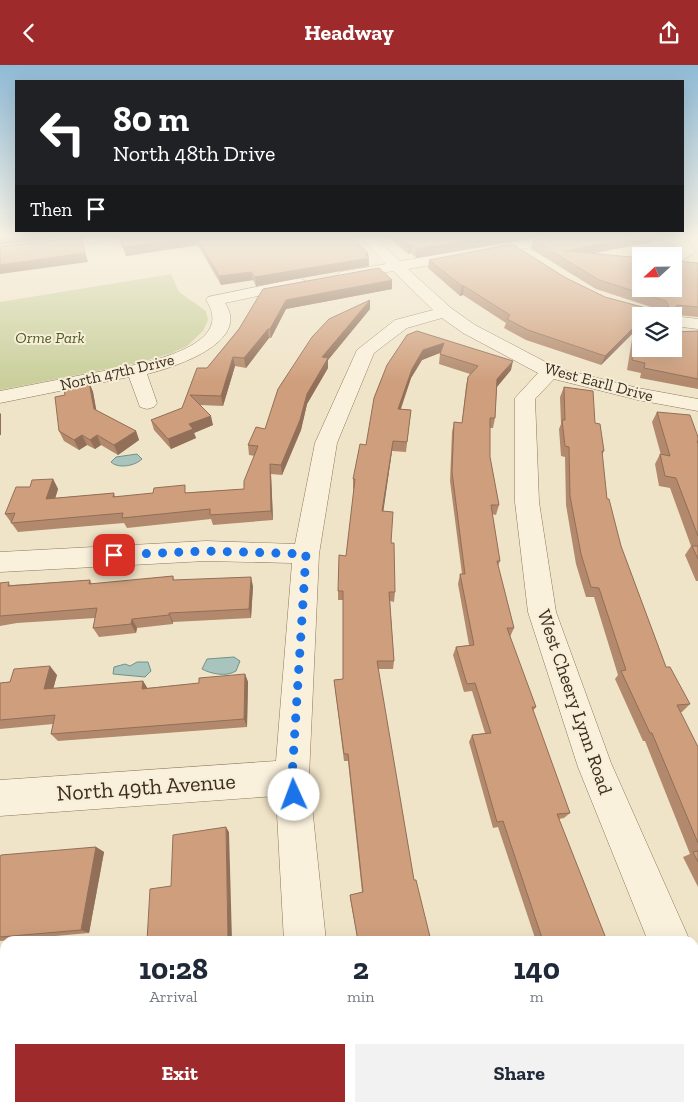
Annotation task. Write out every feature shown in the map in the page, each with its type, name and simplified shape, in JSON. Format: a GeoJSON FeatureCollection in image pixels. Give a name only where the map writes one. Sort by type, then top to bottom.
{"type":"FeatureCollection","features":[{"type":"Feature","properties":{"kind":"street","name":"North 47th Drive"},"geometry":{"type":"LineString","coordinates":[[0,397],[161,365],[202,347],[214,335],[221,323],[222,312],[219,304],[214,300],[294,285]]}},
{"type":"Feature","properties":{"kind":"street","name":"West Earll Drive"},"geometry":{"type":"LineString","coordinates":[[418,285],[446,312],[469,329],[550,372],[638,394],[698,405]]}},
{"type":"Feature","properties":{"kind":"street"},"geometry":{"type":"LineString","coordinates":[[305,936],[292,777],[306,554],[326,443],[366,350],[401,324],[446,312]]}},
{"type":"Feature","properties":{"kind":"street"},"geometry":{"type":"LineString","coordinates":[[682,322],[698,324]]}},
{"type":"Feature","properties":{"kind":"street"},"geometry":{"type":"LineString","coordinates":[[136,370],[147,403]]}},
{"type":"Feature","properties":{"kind":"street","name":"West Cheery Lynn Road"},"geometry":{"type":"LineString","coordinates":[[550,372],[525,398],[527,502],[542,612],[595,767],[667,936]]}},
{"type":"Feature","properties":{"kind":"street"},"geometry":{"type":"LineString","coordinates":[[0,562],[206,551],[306,554]]}},
{"type":"Feature","properties":{"kind":"street","name":"North 49th Avenue"},"geometry":{"type":"LineString","coordinates":[[0,798],[292,777]]}},
{"type":"Feature","properties":{"kind":"green space","name":"Orme Park"},"geometry":{"type":"Polygon","coordinates":[[[105,285],[176,285],[179,292],[206,311],[208,320],[203,331],[187,346],[172,353],[138,363],[0,390],[0,302],[105,285]]]}},
{"type":"Feature","properties":{"kind":"water"},"geometry":{"type":"Polygon","coordinates":[[[137,454],[142,459],[131,465],[122,466],[111,462],[116,457],[137,454]]]}},
{"type":"Feature","properties":{"kind":"water"},"geometry":{"type":"Polygon","coordinates":[[[234,657],[240,661],[236,671],[232,673],[219,674],[202,669],[207,659],[234,657]]]}},
{"type":"Feature","properties":{"kind":"water"},"geometry":{"type":"Polygon","coordinates":[[[137,662],[148,662],[151,671],[145,677],[113,674],[114,667],[125,664],[130,666],[137,662]]]}},
{"type":"Feature","properties":{"kind":"building"},"geometry":{"type":"Polygon","coordinates":[[[286,285],[366,285],[286,300],[270,329],[244,358],[233,357],[221,396],[190,395],[211,416],[189,424],[193,429],[168,439],[151,420],[182,408],[197,368],[207,368],[239,329],[263,289],[286,285]]]}},
{"type":"Feature","properties":{"kind":"building"},"geometry":{"type":"Polygon","coordinates":[[[461,285],[580,285],[605,297],[642,307],[632,307],[632,329],[605,356],[528,330],[507,319],[510,315],[461,285]]]}},
{"type":"Feature","properties":{"kind":"building"},"geometry":{"type":"Polygon","coordinates":[[[615,285],[632,285],[632,290],[615,285]]]}},
{"type":"Feature","properties":{"kind":"building"},"geometry":{"type":"Polygon","coordinates":[[[682,285],[698,285],[698,307],[677,305],[669,307],[666,301],[653,297],[682,297],[682,285]]]}},
{"type":"Feature","properties":{"kind":"building"},"geometry":{"type":"Polygon","coordinates":[[[370,300],[322,357],[328,358],[307,394],[300,420],[281,465],[270,464],[271,511],[210,515],[210,509],[122,518],[123,513],[11,523],[15,513],[5,514],[16,487],[30,487],[32,480],[53,479],[46,499],[114,493],[113,497],[153,493],[154,488],[185,485],[185,493],[244,489],[244,481],[258,446],[248,445],[256,427],[265,429],[278,389],[312,337],[329,319],[370,300]]]}},
{"type":"Feature","properties":{"kind":"building"},"geometry":{"type":"Polygon","coordinates":[[[417,331],[513,361],[497,379],[495,418],[490,418],[490,457],[499,505],[491,505],[500,561],[497,561],[514,628],[507,628],[536,707],[532,707],[570,813],[557,814],[605,936],[541,936],[503,821],[497,822],[472,735],[491,733],[475,683],[467,684],[456,647],[474,645],[460,574],[465,574],[452,472],[454,422],[462,423],[468,377],[478,366],[440,354],[444,343],[423,350],[412,369],[398,409],[411,410],[407,442],[393,441],[382,511],[393,512],[391,543],[394,543],[395,592],[389,592],[394,661],[377,661],[414,880],[416,880],[430,936],[357,936],[350,895],[363,892],[348,754],[344,754],[334,680],[343,679],[343,591],[338,591],[339,555],[346,556],[355,479],[353,479],[360,444],[366,445],[374,398],[387,365],[407,335],[417,331]]]}},
{"type":"Feature","properties":{"kind":"building"},"geometry":{"type":"Polygon","coordinates":[[[698,331],[698,379],[644,368],[645,363],[632,360],[632,357],[682,357],[682,332],[698,331]]]}},
{"type":"Feature","properties":{"kind":"building"},"geometry":{"type":"Polygon","coordinates":[[[89,382],[94,409],[136,431],[114,445],[97,435],[90,440],[82,435],[74,440],[59,431],[55,397],[65,395],[64,387],[89,382]]]}},
{"type":"Feature","properties":{"kind":"building"},"geometry":{"type":"Polygon","coordinates":[[[564,387],[593,391],[595,423],[600,424],[604,451],[602,451],[607,499],[609,499],[621,546],[666,667],[670,667],[690,704],[677,705],[698,747],[698,843],[652,733],[650,733],[621,671],[626,670],[599,588],[591,587],[581,554],[570,496],[569,447],[565,446],[562,420],[565,420],[564,387]]]}},
{"type":"Feature","properties":{"kind":"building"},"geometry":{"type":"Polygon","coordinates":[[[657,412],[690,415],[698,437],[698,536],[676,478],[665,476],[660,454],[670,456],[657,412]]]}},
{"type":"Feature","properties":{"kind":"building"},"geometry":{"type":"Polygon","coordinates":[[[692,546],[698,546],[698,559],[692,546]]]}},
{"type":"Feature","properties":{"kind":"building"},"geometry":{"type":"Polygon","coordinates":[[[173,576],[173,580],[251,577],[249,609],[169,613],[169,615],[132,619],[131,624],[93,628],[97,608],[0,616],[0,583],[9,582],[8,586],[90,580],[89,584],[173,576]]]}},
{"type":"Feature","properties":{"kind":"building"},"geometry":{"type":"Polygon","coordinates":[[[50,666],[44,689],[143,681],[142,689],[199,683],[199,678],[245,674],[244,719],[51,734],[55,715],[0,720],[0,683],[10,682],[14,669],[50,666]]]}},
{"type":"Feature","properties":{"kind":"building"},"geometry":{"type":"Polygon","coordinates":[[[226,827],[228,936],[147,936],[150,889],[171,886],[173,835],[226,827]]]}},
{"type":"Feature","properties":{"kind":"building"},"geometry":{"type":"Polygon","coordinates":[[[96,847],[81,930],[0,936],[1,855],[96,847]]]}},
{"type":"Feature","properties":{"kind":"building"},"geometry":{"type":"Polygon","coordinates":[[[698,851],[698,862],[693,852],[698,851]]]}},
{"type":"Feature","properties":{"kind":"route"},"geometry":{"type":"LineString","coordinates":[[114,555],[206,551],[306,554],[292,777],[294,795]]}}]}
